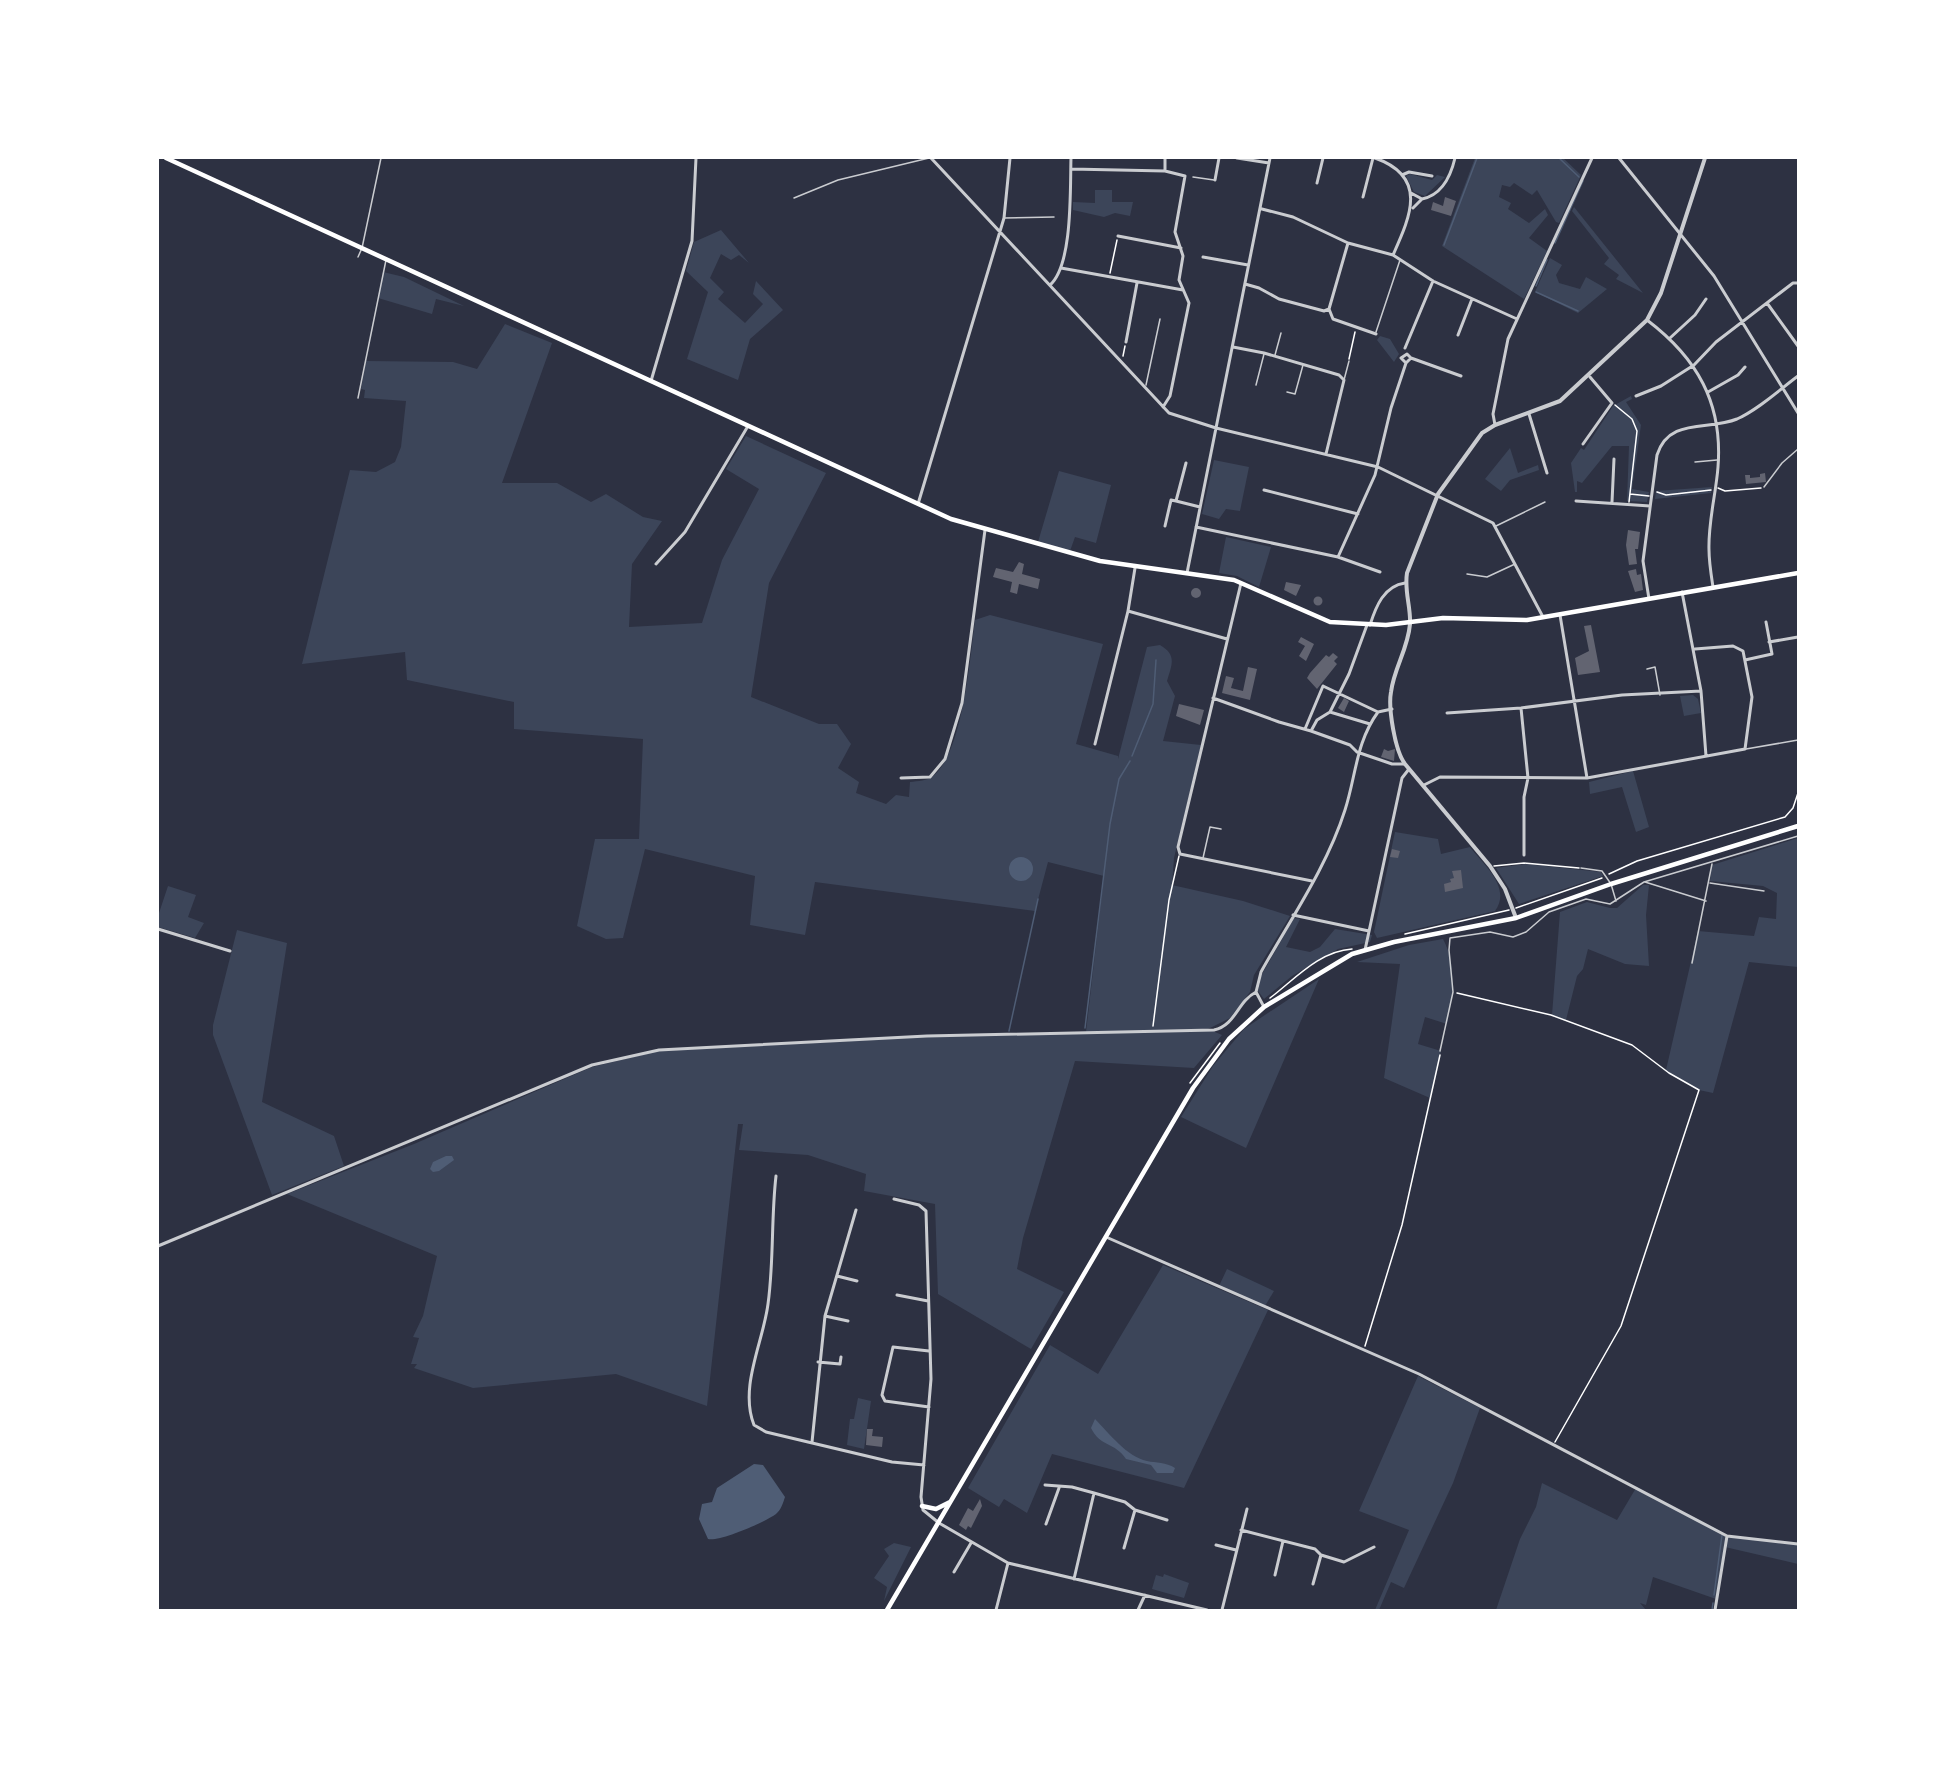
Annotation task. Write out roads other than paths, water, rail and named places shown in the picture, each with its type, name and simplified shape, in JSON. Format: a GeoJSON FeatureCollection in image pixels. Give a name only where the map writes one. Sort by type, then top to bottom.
{"type":"FeatureCollection","features":[{"type":"Feature","properties":{"kind":"main road"},"geometry":{"type":"LineString","coordinates":[[166,158],[951,519],[985,530],[1135,568],[1187,573],[1241,583],[1330,622],[1369,625],[1443,618],[1527,620],[1542,615],[1560,615],[1798,573]]}},
{"type":"Feature","properties":{"kind":"main road"},"geometry":{"type":"LineString","coordinates":[[887,1611],[1210,1062],[1263,1005],[1326,967],[1365,947],[1516,918],[1611,884],[1798,826]]}},
{"type":"Feature","properties":{"kind":"main road"},"geometry":{"type":"LineString","coordinates":[[922,1506],[936,1509],[952,1500]]}},
{"type":"Feature","properties":{"kind":"street"},"geometry":{"type":"LineString","coordinates":[[651,381],[692,241],[696,158]]}},
{"type":"Feature","properties":{"kind":"street"},"geometry":{"type":"LineString","coordinates":[[930,158],[1121,364],[1177,418],[1378,467],[1438,494],[1496,526],[1542,615]]}},
{"type":"Feature","properties":{"kind":"street"},"geometry":{"type":"LineString","coordinates":[[918,504],[1000,233],[1011,158]]}},
{"type":"Feature","properties":{"kind":"street"},"geometry":{"type":"LineString","coordinates":[[1050,285],[1058,279],[1071,211],[1071,158]]}},
{"type":"Feature","properties":{"kind":"street"},"geometry":{"type":"LineString","coordinates":[[1165,158],[1165,171]]}},
{"type":"Feature","properties":{"kind":"street"},"geometry":{"type":"LineString","coordinates":[[1215,180],[1219,158]]}},
{"type":"Feature","properties":{"kind":"street"},"geometry":{"type":"LineString","coordinates":[[1237,158],[1269,163]]}},
{"type":"Feature","properties":{"kind":"street"},"geometry":{"type":"LineString","coordinates":[[1187,573],[1223,383],[1233,346],[1270,158]]}},
{"type":"Feature","properties":{"kind":"street"},"geometry":{"type":"LineString","coordinates":[[1317,183],[1323,158]]}},
{"type":"Feature","properties":{"kind":"street"},"geometry":{"type":"LineString","coordinates":[[1363,197],[1374,158],[1389,164],[1402,174],[1411,193],[1411,211]]}},
{"type":"Feature","properties":{"kind":"street"},"geometry":{"type":"LineString","coordinates":[[1393,255],[1411,211],[1422,199],[1432,196],[1443,186],[1455,158]]}},
{"type":"Feature","properties":{"kind":"street"},"geometry":{"type":"LineString","coordinates":[[1495,425],[1492,414],[1506,345],[1592,158]]}},
{"type":"Feature","properties":{"kind":"street"},"geometry":{"type":"LineString","coordinates":[[1619,158],[1714,276],[1798,413]]}},
{"type":"Feature","properties":{"kind":"street"},"geometry":{"type":"LineString","coordinates":[[1516,918],[1505,889],[1490,866],[1405,764],[1398,751],[1390,693],[1408,642],[1410,622],[1405,583],[1438,494],[1478,438],[1495,425],[1560,402],[1590,377],[1647,321],[1661,293],[1705,158]]}},
{"type":"Feature","properties":{"kind":"street"},"geometry":{"type":"LineString","coordinates":[[1071,169],[1165,171],[1185,176],[1175,232],[1183,256],[1179,280],[1189,303],[1170,396],[1163,406]]}},
{"type":"Feature","properties":{"kind":"street"},"geometry":{"type":"LineString","coordinates":[[1402,174],[1409,172],[1432,176]]}},
{"type":"Feature","properties":{"kind":"street"},"geometry":{"type":"LineString","coordinates":[[1411,193],[1422,199]]}},
{"type":"Feature","properties":{"kind":"street"},"geometry":{"type":"LineString","coordinates":[[1261,209],[1293,217],[1348,243],[1393,255],[1433,281],[1517,319]]}},
{"type":"Feature","properties":{"kind":"street"},"geometry":{"type":"LineString","coordinates":[[1118,236],[1180,248]]}},
{"type":"Feature","properties":{"kind":"street"},"geometry":{"type":"LineString","coordinates":[[1348,243],[1329,309],[1334,319],[1376,333]]}},
{"type":"Feature","properties":{"kind":"street"},"geometry":{"type":"LineString","coordinates":[[1203,257],[1248,265]]}},
{"type":"Feature","properties":{"kind":"street"},"geometry":{"type":"LineString","coordinates":[[1061,268],[1184,290]]}},
{"type":"Feature","properties":{"kind":"street"},"geometry":{"type":"LineString","coordinates":[[1405,348],[1433,281]]}},
{"type":"Feature","properties":{"kind":"street"},"geometry":{"type":"LineString","coordinates":[[1126,342],[1137,283]]}},
{"type":"Feature","properties":{"kind":"street"},"geometry":{"type":"LineString","coordinates":[[1636,396],[1668,382],[1694,365],[1716,342],[1742,321],[1793,284],[1798,283]]}},
{"type":"Feature","properties":{"kind":"street"},"geometry":{"type":"LineString","coordinates":[[1245,284],[1260,288],[1286,301],[1324,310],[1329,309]]}},
{"type":"Feature","properties":{"kind":"street"},"geometry":{"type":"LineString","coordinates":[[1458,335],[1472,299]]}},
{"type":"Feature","properties":{"kind":"street"},"geometry":{"type":"LineString","coordinates":[[1670,338],[1695,315],[1706,299]]}},
{"type":"Feature","properties":{"kind":"street"},"geometry":{"type":"LineString","coordinates":[[1767,303],[1798,346]]}},
{"type":"Feature","properties":{"kind":"street"},"geometry":{"type":"LineString","coordinates":[[1647,321],[1670,338],[1694,365],[1708,392],[1715,423],[1718,460],[1709,538],[1713,587]]}},
{"type":"Feature","properties":{"kind":"street"},"geometry":{"type":"LineString","coordinates":[[1233,346],[1304,364],[1339,375],[1344,380],[1326,454]]}},
{"type":"Feature","properties":{"kind":"street"},"geometry":{"type":"LineString","coordinates":[[1406,363],[1402,360],[1402,355],[1407,354],[1411,358],[1461,376]]}},
{"type":"Feature","properties":{"kind":"street"},"geometry":{"type":"LineString","coordinates":[[1338,557],[1378,467],[1390,408],[1406,363],[1411,358]]}},
{"type":"Feature","properties":{"kind":"street"},"geometry":{"type":"LineString","coordinates":[[1708,392],[1738,375],[1744,367]]}},
{"type":"Feature","properties":{"kind":"street"},"geometry":{"type":"LineString","coordinates":[[1649,599],[1643,561],[1657,455],[1666,438],[1678,430],[1739,418],[1798,376]]}},
{"type":"Feature","properties":{"kind":"street"},"geometry":{"type":"LineString","coordinates":[[1583,444],[1611,404],[1590,377]]}},
{"type":"Feature","properties":{"kind":"street"},"geometry":{"type":"LineString","coordinates":[[1529,414],[1547,473]]}},
{"type":"Feature","properties":{"kind":"street"},"geometry":{"type":"LineString","coordinates":[[656,564],[685,532],[748,426]]}},
{"type":"Feature","properties":{"kind":"street"},"geometry":{"type":"LineString","coordinates":[[1612,502],[1614,459]]}},
{"type":"Feature","properties":{"kind":"street"},"geometry":{"type":"LineString","coordinates":[[1176,501],[1186,463]]}},
{"type":"Feature","properties":{"kind":"street"},"geometry":{"type":"LineString","coordinates":[[1264,490],[1358,514]]}},
{"type":"Feature","properties":{"kind":"street"},"geometry":{"type":"LineString","coordinates":[[1165,526],[1171,500],[1200,507]]}},
{"type":"Feature","properties":{"kind":"street"},"geometry":{"type":"LineString","coordinates":[[1576,501],[1650,506]]}},
{"type":"Feature","properties":{"kind":"street"},"geometry":{"type":"LineString","coordinates":[[1196,527],[1338,557],[1380,572]]}},
{"type":"Feature","properties":{"kind":"street"},"geometry":{"type":"LineString","coordinates":[[901,778],[930,777],[945,759],[952,740],[962,703],[985,530]]}},
{"type":"Feature","properties":{"kind":"street"},"geometry":{"type":"LineString","coordinates":[[1095,744],[1128,611],[1135,568]]}},
{"type":"Feature","properties":{"kind":"street"},"geometry":{"type":"LineString","coordinates":[[1241,583],[1178,847],[1180,854],[1312,881]]}},
{"type":"Feature","properties":{"kind":"street"},"geometry":{"type":"LineString","coordinates":[[1311,731],[1317,720],[1330,712],[1349,674],[1379,601],[1396,586],[1405,583]]}},
{"type":"Feature","properties":{"kind":"street"},"geometry":{"type":"LineString","coordinates":[[1682,592],[1695,649],[1706,756]]}},
{"type":"Feature","properties":{"kind":"street"},"geometry":{"type":"LineString","coordinates":[[1128,611],[1227,639]]}},
{"type":"Feature","properties":{"kind":"street"},"geometry":{"type":"LineString","coordinates":[[1560,615],[1587,778]]}},
{"type":"Feature","properties":{"kind":"street"},"geometry":{"type":"LineString","coordinates":[[1745,660],[1772,654],[1766,622]]}},
{"type":"Feature","properties":{"kind":"street"},"geometry":{"type":"LineString","coordinates":[[1769,642],[1798,638]]}},
{"type":"Feature","properties":{"kind":"street"},"geometry":{"type":"LineString","coordinates":[[1424,786],[1440,777],[1587,778],[1745,749],[1752,697],[1743,651],[1736,646],[1695,649]]}},
{"type":"Feature","properties":{"kind":"street"},"geometry":{"type":"LineString","coordinates":[[1305,729],[1322,687],[1339,692],[1378,712],[1392,709]]}},
{"type":"Feature","properties":{"kind":"street"},"geometry":{"type":"LineString","coordinates":[[1447,713],[1521,708],[1622,695],[1660,695],[1701,691]]}},
{"type":"Feature","properties":{"kind":"street"},"geometry":{"type":"LineString","coordinates":[[1213,698],[1311,731],[1350,746],[1357,753],[1392,764],[1405,764]]}},
{"type":"Feature","properties":{"kind":"street"},"geometry":{"type":"LineString","coordinates":[[1521,708],[1527,778],[1524,797],[1524,855]]}},
{"type":"Feature","properties":{"kind":"street"},"geometry":{"type":"LineString","coordinates":[[1330,712],[1370,724]]}},
{"type":"Feature","properties":{"kind":"street"},"geometry":{"type":"LineString","coordinates":[[1263,1005],[1256,992],[1261,972],[1312,881],[1345,811],[1357,753],[1378,712]]}},
{"type":"Feature","properties":{"kind":"street"},"geometry":{"type":"LineString","coordinates":[[1365,947],[1402,778],[1409,769]]}},
{"type":"Feature","properties":{"kind":"street"},"geometry":{"type":"LineString","coordinates":[[1293,915],[1369,931]]}},
{"type":"Feature","properties":{"kind":"street"},"geometry":{"type":"LineString","coordinates":[[158,929],[230,951]]}},
{"type":"Feature","properties":{"kind":"street"},"geometry":{"type":"LineString","coordinates":[[158,1246],[592,1065],[659,1050],[927,1036],[1221,1029],[1232,1019],[1245,998],[1256,992]]}},
{"type":"Feature","properties":{"kind":"street"},"geometry":{"type":"LineString","coordinates":[[776,1176],[771,1217],[773,1255],[768,1306],[749,1392],[749,1413],[754,1425],[766,1432],[892,1462],[924,1465]]}},
{"type":"Feature","properties":{"kind":"street"},"geometry":{"type":"LineString","coordinates":[[894,1199],[919,1204],[926,1211],[929,1407],[922,1506],[939,1523],[1008,1563],[1207,1611]]}},
{"type":"Feature","properties":{"kind":"street"},"geometry":{"type":"LineString","coordinates":[[812,1442],[818,1362],[825,1316],[856,1210]]}},
{"type":"Feature","properties":{"kind":"street"},"geometry":{"type":"LineString","coordinates":[[1106,1237],[1419,1374],[1555,1443],[1727,1536],[1798,1544]]}},
{"type":"Feature","properties":{"kind":"street"},"geometry":{"type":"LineString","coordinates":[[837,1276],[856,1281]]}},
{"type":"Feature","properties":{"kind":"street"},"geometry":{"type":"LineString","coordinates":[[897,1295],[928,1301]]}},
{"type":"Feature","properties":{"kind":"street"},"geometry":{"type":"LineString","coordinates":[[825,1316],[848,1321]]}},
{"type":"Feature","properties":{"kind":"street"},"geometry":{"type":"LineString","coordinates":[[929,1351],[893,1347],[882,1395],[885,1401],[929,1407]]}},
{"type":"Feature","properties":{"kind":"street"},"geometry":{"type":"LineString","coordinates":[[818,1362],[840,1364],[841,1357]]}},
{"type":"Feature","properties":{"kind":"street"},"geometry":{"type":"LineString","coordinates":[[1045,1485],[1059,1488],[1072,1487],[1094,1493],[1125,1502],[1135,1510],[1167,1520]]}},
{"type":"Feature","properties":{"kind":"street"},"geometry":{"type":"LineString","coordinates":[[1046,1524],[1059,1488]]}},
{"type":"Feature","properties":{"kind":"street"},"geometry":{"type":"LineString","coordinates":[[1074,1579],[1094,1493]]}},
{"type":"Feature","properties":{"kind":"street"},"geometry":{"type":"LineString","coordinates":[[1222,1611],[1246,1509]]}},
{"type":"Feature","properties":{"kind":"street"},"geometry":{"type":"LineString","coordinates":[[1124,1548],[1135,1510]]}},
{"type":"Feature","properties":{"kind":"street"},"geometry":{"type":"LineString","coordinates":[[1241,1530],[1315,1549],[1321,1555],[1344,1562],[1374,1547]]}},
{"type":"Feature","properties":{"kind":"street"},"geometry":{"type":"LineString","coordinates":[[1716,1611],[1727,1536]]}},
{"type":"Feature","properties":{"kind":"street"},"geometry":{"type":"LineString","coordinates":[[1275,1575],[1283,1541]]}},
{"type":"Feature","properties":{"kind":"street"},"geometry":{"type":"LineString","coordinates":[[954,1572],[971,1542]]}},
{"type":"Feature","properties":{"kind":"street"},"geometry":{"type":"LineString","coordinates":[[1216,1545],[1236,1550]]}},
{"type":"Feature","properties":{"kind":"street"},"geometry":{"type":"LineString","coordinates":[[1314,1584],[1321,1555]]}},
{"type":"Feature","properties":{"kind":"street"},"geometry":{"type":"LineString","coordinates":[[996,1611],[1008,1563]]}},
{"type":"Feature","properties":{"kind":"street"},"geometry":{"type":"LineString","coordinates":[[1138,1611],[1145,1595]]}},
{"type":"Feature","properties":{"kind":"lane"},"geometry":{"type":"LineString","coordinates":[[358,257],[362,248],[381,158]]}},
{"type":"Feature","properties":{"kind":"lane"},"geometry":{"type":"LineString","coordinates":[[794,198],[838,180],[930,158]]}},
{"type":"Feature","properties":{"kind":"lane"},"geometry":{"type":"LineString","coordinates":[[1193,177],[1215,180]]}},
{"type":"Feature","properties":{"kind":"lane"},"geometry":{"type":"LineString","coordinates":[[1004,218],[1054,217]]}},
{"type":"Feature","properties":{"kind":"lane"},"geometry":{"type":"LineString","coordinates":[[358,398],[387,259]]}},
{"type":"Feature","properties":{"kind":"lane"},"geometry":{"type":"LineString","coordinates":[[1376,333],[1401,259]]}},
{"type":"Feature","properties":{"kind":"lane"},"geometry":{"type":"LineString","coordinates":[[1145,389],[1160,319]]}},
{"type":"Feature","properties":{"kind":"lane"},"geometry":{"type":"LineString","coordinates":[[1275,356],[1281,333]]}},
{"type":"Feature","properties":{"kind":"lane"},"geometry":{"type":"LineString","coordinates":[[1256,385],[1264,353]]}},
{"type":"Feature","properties":{"kind":"lane"},"geometry":{"type":"LineString","coordinates":[[1344,380],[1349,361]]}},
{"type":"Feature","properties":{"kind":"lane"},"geometry":{"type":"LineString","coordinates":[[1287,392],[1295,394],[1304,364]]}},
{"type":"Feature","properties":{"kind":"lane"},"geometry":{"type":"LineString","coordinates":[[1764,487],[1782,463],[1798,449]]}},
{"type":"Feature","properties":{"kind":"lane"},"geometry":{"type":"LineString","coordinates":[[1695,462],[1718,460]]}},
{"type":"Feature","properties":{"kind":"lane"},"geometry":{"type":"LineString","coordinates":[[1496,526],[1545,502]]}},
{"type":"Feature","properties":{"kind":"lane"},"geometry":{"type":"LineString","coordinates":[[1467,574],[1487,577],[1516,564]]}},
{"type":"Feature","properties":{"kind":"lane"},"geometry":{"type":"LineString","coordinates":[[1647,669],[1654,667],[1660,695]]}},
{"type":"Feature","properties":{"kind":"lane"},"geometry":{"type":"LineString","coordinates":[[1745,749],[1798,740]]}},
{"type":"Feature","properties":{"kind":"lane"},"geometry":{"type":"LineString","coordinates":[[1203,858],[1210,827],[1221,829]]}},
{"type":"Feature","properties":{"kind":"lane"},"geometry":{"type":"LineString","coordinates":[[1440,1051],[1453,992],[1450,938],[1490,932],[1513,937],[1526,932],[1549,912],[1586,899],[1610,904],[1644,882],[1712,864],[1798,836]]}},
{"type":"Feature","properties":{"kind":"lane"},"geometry":{"type":"LineString","coordinates":[[1692,963],[1712,864]]}},
{"type":"Feature","properties":{"kind":"lane"},"geometry":{"type":"LineString","coordinates":[[1581,868],[1602,871],[1611,884],[1616,902]]}},
{"type":"Feature","properties":{"kind":"lane"},"geometry":{"type":"LineString","coordinates":[[1644,882],[1706,900]]}},
{"type":"Feature","properties":{"kind":"lane"},"geometry":{"type":"LineString","coordinates":[[1709,883],[1764,891]]}},
{"type":"Feature","properties":{"kind":"waterway"},"geometry":{"type":"LineString","coordinates":[[1444,245],[1477,158]]}},
{"type":"Feature","properties":{"kind":"waterway"},"geometry":{"type":"LineString","coordinates":[[1559,158],[1579,177]]}},
{"type":"Feature","properties":{"kind":"waterway"},"geometry":{"type":"LineString","coordinates":[[1555,243],[1583,181]]}},
{"type":"Feature","properties":{"kind":"waterway"},"geometry":{"type":"LineString","coordinates":[[1536,286],[1547,260]]}},
{"type":"Feature","properties":{"kind":"waterway"},"geometry":{"type":"LineString","coordinates":[[1536,292],[1578,311]]}},
{"type":"Feature","properties":{"kind":"waterway"},"geometry":{"type":"LineString","coordinates":[[1132,756],[1153,704],[1156,660]]}},
{"type":"Feature","properties":{"kind":"waterway"},"geometry":{"type":"LineString","coordinates":[[1085,1028],[1110,824],[1119,779],[1130,761]]}},
{"type":"Feature","properties":{"kind":"waterway"},"geometry":{"type":"LineString","coordinates":[[1009,1031],[1038,899]]}},
{"type":"Feature","properties":{"kind":"waterway"},"geometry":{"type":"LineString","coordinates":[[1714,1595],[1722,1535]]}},
{"type":"Feature","properties":{"kind":"waterway"},"geometry":{"type":"LineString","coordinates":[[1712,1610],[1713,1603]]}}]}
